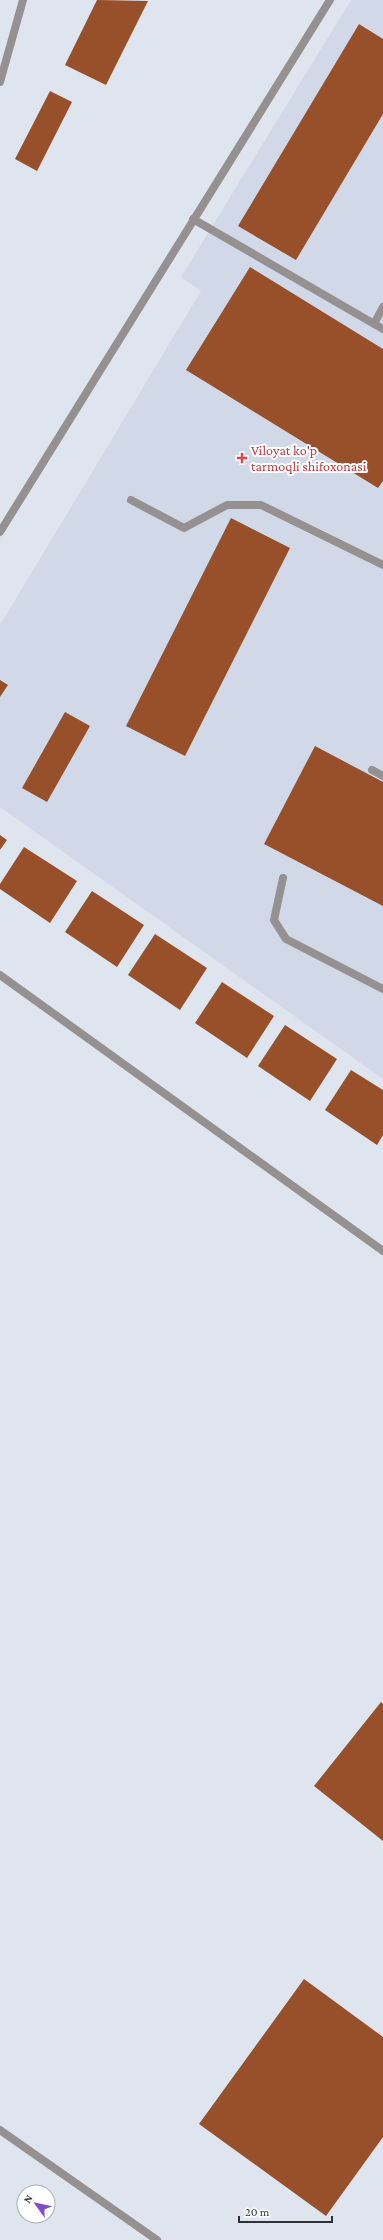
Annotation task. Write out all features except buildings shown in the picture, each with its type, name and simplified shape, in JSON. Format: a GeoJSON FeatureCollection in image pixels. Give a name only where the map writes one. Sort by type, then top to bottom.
{"type":"FeatureCollection","features":[{"type":"Feature","properties":{"kind":"street"},"geometry":{"type":"LineString","coordinates":[[0,82],[24,0]]}},
{"type":"Feature","properties":{"kind":"street"},"geometry":{"type":"LineString","coordinates":[[0,532],[330,0]]}},
{"type":"Feature","properties":{"kind":"street"},"geometry":{"type":"LineString","coordinates":[[193,220],[383,329]]}},
{"type":"Feature","properties":{"kind":"street"},"geometry":{"type":"LineString","coordinates":[[374,324],[383,307]]}},
{"type":"Feature","properties":{"kind":"street"},"geometry":{"type":"LineString","coordinates":[[131,500],[184,528],[227,504],[261,505],[383,565]]}},
{"type":"Feature","properties":{"kind":"street"},"geometry":{"type":"LineString","coordinates":[[372,770],[383,776]]}},
{"type":"Feature","properties":{"kind":"street"},"geometry":{"type":"LineString","coordinates":[[283,878],[274,920],[286,939],[383,989]]}},
{"type":"Feature","properties":{"kind":"street"},"geometry":{"type":"LineString","coordinates":[[0,975],[383,1251]]}},
{"type":"Feature","properties":{"kind":"street"},"geometry":{"type":"LineString","coordinates":[[0,2130],[157,2240]]}},
{"type":"Feature","properties":{"kind":"shaded area","name":"Viloyat ko'p tarmoqli shifoxonasi"},"geometry":{"type":"Polygon","coordinates":[[[351,0],[383,0],[383,1079],[0,807],[0,625],[201,291],[181,277],[351,0]]]}},
{"type":"Feature","properties":{"kind":"place","name":"Viloyat ko'p tarmoqli shifoxonasi"},"geometry":{"type":"Point","coordinates":[242,458]}}]}
